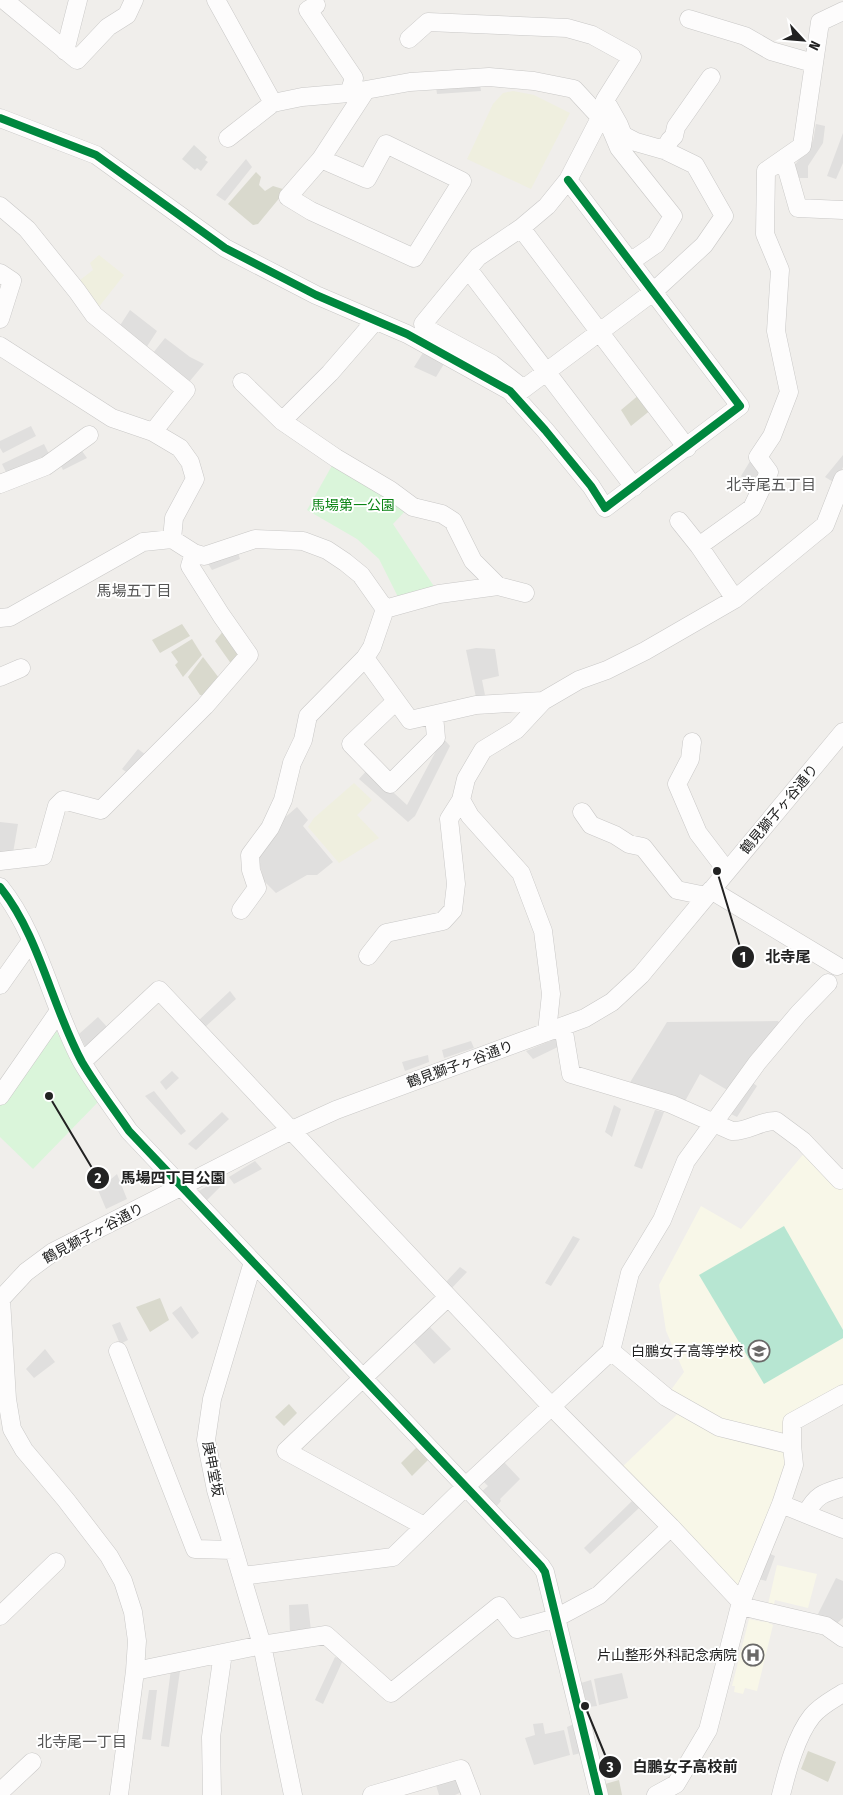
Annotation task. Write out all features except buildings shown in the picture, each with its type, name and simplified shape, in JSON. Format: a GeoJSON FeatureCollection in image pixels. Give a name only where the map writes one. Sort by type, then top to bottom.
{"type":"FeatureCollection","features":[{"type":"Feature","properties":{"kind":"street"},"geometry":{"type":"LineString","coordinates":[[4,0],[77,60],[108,27],[127,15],[134,0]]}},
{"type":"Feature","properties":{"kind":"street"},"geometry":{"type":"LineString","coordinates":[[66,51],[78,0]]}},
{"type":"Feature","properties":{"kind":"street"},"geometry":{"type":"LineString","coordinates":[[216,0],[273,103]]}},
{"type":"Feature","properties":{"kind":"street"},"geometry":{"type":"LineString","coordinates":[[316,5],[308,10],[354,78],[357,91],[321,159],[288,198],[311,211],[414,258],[462,181],[386,144],[367,179],[321,159]]}},
{"type":"Feature","properties":{"kind":"street"},"geometry":{"type":"LineString","coordinates":[[699,546],[752,508],[769,472],[758,457],[772,436],[789,392],[776,331],[780,270],[765,234],[766,171],[802,146],[820,22],[843,10]]}},
{"type":"Feature","properties":{"kind":"street"},"geometry":{"type":"LineString","coordinates":[[689,19],[745,36],[771,51],[814,63]]}},
{"type":"Feature","properties":{"kind":"street"},"geometry":{"type":"LineString","coordinates":[[410,38],[428,22],[567,28],[592,35],[632,57],[605,100],[619,125],[611,127],[568,180],[547,206],[521,228],[478,256],[423,324],[427,330],[492,364],[519,392],[545,430],[592,486],[605,508],[687,448],[740,406],[568,180]]}},
{"type":"Feature","properties":{"kind":"street"},"geometry":{"type":"LineString","coordinates":[[0,118],[96,155],[225,248],[316,295],[423,343],[510,391],[519,392],[653,292],[704,245],[724,216],[695,165],[664,150],[636,142],[611,127],[574,89],[534,81],[490,77],[410,82],[357,91],[302,97],[273,103],[228,138]]}},
{"type":"Feature","properties":{"kind":"street"},"geometry":{"type":"LineString","coordinates":[[664,150],[674,136],[676,127],[711,77]]}},
{"type":"Feature","properties":{"kind":"street"},"geometry":{"type":"LineString","coordinates":[[611,127],[619,148],[673,216],[656,244],[630,262]]}},
{"type":"Feature","properties":{"kind":"street"},"geometry":{"type":"LineString","coordinates":[[784,159],[798,208],[843,210]]}},
{"type":"Feature","properties":{"kind":"street"},"geometry":{"type":"LineString","coordinates":[[0,206],[27,230],[77,291],[94,315],[186,390],[153,432]]}},
{"type":"Feature","properties":{"kind":"street"},"geometry":{"type":"LineString","coordinates":[[521,228],[687,448]]}},
{"type":"Feature","properties":{"kind":"street"},"geometry":{"type":"LineString","coordinates":[[468,269],[634,487]]}},
{"type":"Feature","properties":{"kind":"street"},"geometry":{"type":"LineString","coordinates":[[0,273],[12,281],[0,319]]}},
{"type":"Feature","properties":{"kind":"street"},"geometry":{"type":"LineString","coordinates":[[282,421],[330,372],[375,321]]}},
{"type":"Feature","properties":{"kind":"street"},"geometry":{"type":"LineString","coordinates":[[0,346],[112,418],[153,432],[180,448],[190,462],[195,479],[174,518],[172,539]]}},
{"type":"Feature","properties":{"kind":"street"},"geometry":{"type":"LineString","coordinates":[[242,382],[282,421],[336,458],[390,490],[413,508],[442,514],[453,521],[472,561],[498,586]]}},
{"type":"Feature","properties":{"kind":"street"},"geometry":{"type":"LineString","coordinates":[[0,484],[46,466],[89,435]]}},
{"type":"Feature","properties":{"kind":"street"},"geometry":{"type":"LineString","coordinates":[[368,956],[386,933],[443,921],[453,910],[456,884],[449,819],[461,800],[466,779],[483,750],[516,730],[543,701],[579,680],[607,670],[645,651],[735,599],[825,525],[843,479]]}},
{"type":"Feature","properties":{"kind":"street"},"geometry":{"type":"LineString","coordinates":[[679,521],[699,546],[735,599]]}},
{"type":"Feature","properties":{"kind":"street"},"geometry":{"type":"LineString","coordinates":[[0,618],[10,617],[143,542],[172,539],[194,553],[204,556],[255,539],[303,541],[327,550],[361,574],[385,609]]}},
{"type":"Feature","properties":{"kind":"street"},"geometry":{"type":"LineString","coordinates":[[0,861],[43,856],[57,806],[63,800],[101,810],[204,706],[249,655],[190,566],[194,553]]}},
{"type":"Feature","properties":{"kind":"street"},"geometry":{"type":"LineString","coordinates":[[385,609],[439,594],[498,586],[525,593]]}},
{"type":"Feature","properties":{"kind":"street"},"geometry":{"type":"LineString","coordinates":[[242,910],[256,888],[251,870],[250,855],[270,828],[283,800],[292,763],[303,740],[308,716],[365,658],[372,647],[385,609]]}},
{"type":"Feature","properties":{"kind":"street"},"geometry":{"type":"LineString","coordinates":[[365,658],[410,720],[476,705],[543,701]]}},
{"type":"Feature","properties":{"kind":"street"},"geometry":{"type":"LineString","coordinates":[[0,677],[21,668]]}},
{"type":"Feature","properties":{"kind":"street"},"geometry":{"type":"LineString","coordinates":[[396,701],[351,744],[390,784],[436,738],[434,715]]}},
{"type":"Feature","properties":{"kind":"street","name":"鶴見獅子ヶ谷通り"},"geometry":{"type":"LineString","coordinates":[[0,1299],[26,1272],[53,1252],[290,1131],[336,1110],[585,1018],[612,1002],[640,975],[843,732]]}},
{"type":"Feature","properties":{"kind":"street"},"geometry":{"type":"LineString","coordinates":[[692,742],[690,759],[678,784],[698,833],[727,871]]}},
{"type":"Feature","properties":{"kind":"street"},"geometry":{"type":"LineString","coordinates":[[461,800],[470,816],[522,873],[542,931],[552,994],[555,1029],[571,1074],[671,1104],[732,1131],[739,1131],[770,1120],[776,1121],[803,1141],[840,1180],[843,1178]]}},
{"type":"Feature","properties":{"kind":"street"},"geometry":{"type":"LineString","coordinates":[[582,812],[590,824],[616,834],[629,844],[643,847],[677,890],[709,893],[837,966]]}},
{"type":"Feature","properties":{"kind":"street"},"geometry":{"type":"LineString","coordinates":[[0,887],[11,900],[31,941],[82,1062],[129,1132],[466,1486],[545,1572],[599,1795]]}},
{"type":"Feature","properties":{"kind":"street"},"geometry":{"type":"LineString","coordinates":[[0,985],[31,941]]}},
{"type":"Feature","properties":{"kind":"street"},"geometry":{"type":"LineString","coordinates":[[242,1576],[393,1557],[611,1351],[630,1273],[662,1220],[686,1161],[757,1063],[799,1013],[828,983]]}},
{"type":"Feature","properties":{"kind":"street"},"geometry":{"type":"LineString","coordinates":[[82,1062],[159,990],[552,1407],[671,1527],[741,1604],[826,1626],[843,1638]]}},
{"type":"Feature","properties":{"kind":"street"},"geometry":{"type":"LineString","coordinates":[[0,1096],[60,1011]]}},
{"type":"Feature","properties":{"kind":"street","name":"庚申堂坂"},"geometry":{"type":"LineString","coordinates":[[253,1262],[212,1399],[206,1440],[216,1490],[262,1645],[293,1795]]}},
{"type":"Feature","properties":{"kind":"street"},"geometry":{"type":"LineString","coordinates":[[424,1526],[286,1451],[448,1297]]}},
{"type":"Feature","properties":{"kind":"street"},"geometry":{"type":"LineString","coordinates":[[0,1299],[6,1400],[12,1429],[24,1450],[109,1556],[123,1581],[133,1612],[137,1641],[135,1671],[119,1795]]}},
{"type":"Feature","properties":{"kind":"street"},"geometry":{"type":"LineString","coordinates":[[118,1350],[195,1549],[233,1550]]}},
{"type":"Feature","properties":{"kind":"street"},"geometry":{"type":"LineString","coordinates":[[611,1351],[666,1397],[719,1427],[792,1445]]}},
{"type":"Feature","properties":{"kind":"street"},"geometry":{"type":"LineString","coordinates":[[656,1795],[676,1784],[708,1730],[741,1604],[781,1504],[794,1465],[792,1422],[843,1394]]}},
{"type":"Feature","properties":{"kind":"street"},"geometry":{"type":"LineString","coordinates":[[806,1514],[812,1502],[822,1494],[843,1487]]}},
{"type":"Feature","properties":{"kind":"street"},"geometry":{"type":"LineString","coordinates":[[781,1504],[843,1529]]}},
{"type":"Feature","properties":{"kind":"street"},"geometry":{"type":"LineString","coordinates":[[135,1671],[262,1645],[326,1635],[391,1692],[499,1606],[517,1629],[556,1618],[599,1595],[671,1527]]}},
{"type":"Feature","properties":{"kind":"street"},"geometry":{"type":"LineString","coordinates":[[0,1616],[56,1562]]}},
{"type":"Feature","properties":{"kind":"street"},"geometry":{"type":"LineString","coordinates":[[212,1795],[211,1737],[223,1653]]}},
{"type":"Feature","properties":{"kind":"street"},"geometry":{"type":"LineString","coordinates":[[781,1795],[799,1739],[811,1716],[843,1693]]}},
{"type":"Feature","properties":{"kind":"street"},"geometry":{"type":"LineString","coordinates":[[0,1792],[32,1762]]}},
{"type":"Feature","properties":{"kind":"street"},"geometry":{"type":"LineString","coordinates":[[372,1795],[461,1769],[471,1795]]}},
{"type":"Feature","properties":{"kind":"shaded area"},"geometry":{"type":"Polygon","coordinates":[[[480,85],[481,91],[437,94],[436,87],[480,85]]]}},
{"type":"Feature","properties":{"kind":"shaded area"},"geometry":{"type":"Polygon","coordinates":[[[816,124],[825,126],[823,143],[808,166],[808,178],[795,178],[794,166],[813,141],[816,124]]]}},
{"type":"Feature","properties":{"kind":"shaded area"},"geometry":{"type":"Polygon","coordinates":[[[843,133],[843,163],[836,179],[827,176],[843,133]]]}},
{"type":"Feature","properties":{"kind":"shaded area"},"geometry":{"type":"Polygon","coordinates":[[[194,145],[207,157],[205,160],[208,162],[201,171],[197,168],[195,170],[182,159],[194,145]]]}},
{"type":"Feature","properties":{"kind":"shaded area"},"geometry":{"type":"Polygon","coordinates":[[[246,159],[252,167],[225,201],[216,195],[246,159]]]}},
{"type":"Feature","properties":{"kind":"shaded area"},"geometry":{"type":"Polygon","coordinates":[[[256,172],[261,177],[259,185],[265,191],[273,186],[286,190],[258,224],[253,225],[228,204],[256,172]]]}},
{"type":"Feature","properties":{"kind":"shaded area"},"geometry":{"type":"Polygon","coordinates":[[[130,310],[157,331],[146,348],[119,327],[130,310]]]}},
{"type":"Feature","properties":{"kind":"shaded area"},"geometry":{"type":"Polygon","coordinates":[[[165,338],[190,357],[204,364],[189,382],[153,353],[165,338]]]}},
{"type":"Feature","properties":{"kind":"shaded area"},"geometry":{"type":"Polygon","coordinates":[[[426,348],[447,359],[436,377],[414,367],[426,348]]]}},
{"type":"Feature","properties":{"kind":"shaded area"},"geometry":{"type":"Polygon","coordinates":[[[640,394],[652,409],[631,426],[621,410],[640,394]]]}},
{"type":"Feature","properties":{"kind":"shaded area"},"geometry":{"type":"Polygon","coordinates":[[[31,426],[36,436],[3,453],[0,448],[0,441],[31,426]]]}},
{"type":"Feature","properties":{"kind":"shaded area"},"geometry":{"type":"Polygon","coordinates":[[[44,444],[49,454],[7,474],[2,464],[44,444]]]}},
{"type":"Feature","properties":{"kind":"shaded area"},"geometry":{"type":"Polygon","coordinates":[[[82,451],[87,458],[63,470],[60,464],[82,451]]]}},
{"type":"Feature","properties":{"kind":"shaded area"},"geometry":{"type":"Polygon","coordinates":[[[843,455],[843,467],[835,483],[825,477],[843,455]]]}},
{"type":"Feature","properties":{"kind":"shaded area"},"geometry":{"type":"Polygon","coordinates":[[[752,458],[762,469],[754,490],[741,476],[752,458]]]}},
{"type":"Feature","properties":{"kind":"shaded area"},"geometry":{"type":"Polygon","coordinates":[[[237,550],[240,559],[212,570],[207,562],[237,550]]]}},
{"type":"Feature","properties":{"kind":"shaded area"},"geometry":{"type":"Polygon","coordinates":[[[182,624],[190,636],[160,653],[152,640],[182,624]]]}},
{"type":"Feature","properties":{"kind":"shaded area"},"geometry":{"type":"Polygon","coordinates":[[[225,629],[240,652],[232,665],[215,641],[225,629]]]}},
{"type":"Feature","properties":{"kind":"shaded area"},"geometry":{"type":"Polygon","coordinates":[[[192,639],[202,655],[183,677],[175,665],[178,662],[171,652],[192,639]]]}},
{"type":"Feature","properties":{"kind":"shaded area"},"geometry":{"type":"Polygon","coordinates":[[[476,648],[495,649],[499,676],[482,680],[486,700],[477,702],[466,650],[476,648]]]}},
{"type":"Feature","properties":{"kind":"shaded area"},"geometry":{"type":"Polygon","coordinates":[[[203,657],[219,678],[204,695],[200,695],[188,677],[203,657]]]}},
{"type":"Feature","properties":{"kind":"shaded area"},"geometry":{"type":"Polygon","coordinates":[[[443,738],[450,746],[415,816],[408,822],[359,779],[368,769],[407,805],[443,738]]]}},
{"type":"Feature","properties":{"kind":"shaded area"},"geometry":{"type":"Polygon","coordinates":[[[138,749],[146,755],[129,774],[122,769],[138,749]]]}},
{"type":"Feature","properties":{"kind":"shaded area"},"geometry":{"type":"Polygon","coordinates":[[[297,807],[308,820],[303,826],[333,862],[317,875],[307,875],[276,893],[264,881],[258,857],[282,820],[297,807]]]}},
{"type":"Feature","properties":{"kind":"shaded area"},"geometry":{"type":"Polygon","coordinates":[[[0,822],[18,824],[13,853],[0,855],[0,822]]]}},
{"type":"Feature","properties":{"kind":"shaded area"},"geometry":{"type":"Polygon","coordinates":[[[230,991],[236,999],[204,1028],[198,1021],[230,991]]]}},
{"type":"Feature","properties":{"kind":"shaded area"},"geometry":{"type":"Polygon","coordinates":[[[98,1017],[108,1028],[86,1048],[79,1034],[98,1017]]]}},
{"type":"Feature","properties":{"kind":"shaded area"},"geometry":{"type":"Polygon","coordinates":[[[778,1021],[781,1025],[729,1091],[700,1074],[684,1103],[629,1084],[667,1022],[778,1021]]]}},
{"type":"Feature","properties":{"kind":"shaded area"},"geometry":{"type":"Polygon","coordinates":[[[555,1039],[562,1045],[533,1059],[526,1051],[555,1039]]]}},
{"type":"Feature","properties":{"kind":"shaded area"},"geometry":{"type":"Polygon","coordinates":[[[471,1041],[474,1048],[444,1058],[442,1050],[471,1041]]]}},
{"type":"Feature","properties":{"kind":"shaded area"},"geometry":{"type":"Polygon","coordinates":[[[428,1055],[429,1062],[405,1071],[402,1062],[428,1055]]]}},
{"type":"Feature","properties":{"kind":"shaded area"},"geometry":{"type":"Polygon","coordinates":[[[172,1071],[179,1078],[166,1090],[160,1082],[172,1071]]]}},
{"type":"Feature","properties":{"kind":"shaded area"},"geometry":{"type":"Polygon","coordinates":[[[750,1081],[757,1086],[737,1117],[729,1113],[750,1081]]]}},
{"type":"Feature","properties":{"kind":"shaded area"},"geometry":{"type":"Polygon","coordinates":[[[154,1091],[186,1131],[181,1135],[145,1096],[154,1091]]]}},
{"type":"Feature","properties":{"kind":"shaded area"},"geometry":{"type":"Polygon","coordinates":[[[614,1105],[621,1109],[612,1137],[605,1132],[614,1105]]]}},
{"type":"Feature","properties":{"kind":"shaded area"},"geometry":{"type":"Polygon","coordinates":[[[655,1110],[664,1112],[642,1169],[634,1166],[655,1110]]]}},
{"type":"Feature","properties":{"kind":"shaded area"},"geometry":{"type":"Polygon","coordinates":[[[222,1112],[229,1119],[196,1150],[188,1144],[222,1112]]]}},
{"type":"Feature","properties":{"kind":"shaded area","name":"白鵬女子高等学校"},"geometry":{"type":"Polygon","coordinates":[[[806,1151],[843,1187],[843,1384],[790,1415],[789,1465],[740,1588],[620,1469],[686,1406],[668,1394],[684,1372],[666,1331],[659,1285],[701,1206],[741,1229],[806,1151]]]}},
{"type":"Feature","properties":{"kind":"shaded area"},"geometry":{"type":"Polygon","coordinates":[[[255,1161],[262,1169],[234,1184],[229,1177],[255,1161]]]}},
{"type":"Feature","properties":{"kind":"shaded area"},"geometry":{"type":"Polygon","coordinates":[[[117,1174],[127,1199],[106,1209],[98,1190],[117,1174]]]}},
{"type":"Feature","properties":{"kind":"shaded area"},"geometry":{"type":"Polygon","coordinates":[[[216,1181],[221,1186],[206,1201],[199,1191],[216,1181]]]}},
{"type":"Feature","properties":{"kind":"shaded area"},"geometry":{"type":"Polygon","coordinates":[[[573,1236],[580,1239],[551,1286],[545,1283],[573,1236]]]}},
{"type":"Feature","properties":{"kind":"shaded area"},"geometry":{"type":"Polygon","coordinates":[[[460,1267],[467,1272],[451,1289],[445,1283],[460,1267]]]}},
{"type":"Feature","properties":{"kind":"shaded area"},"geometry":{"type":"Polygon","coordinates":[[[160,1298],[169,1320],[150,1332],[136,1307],[160,1298]]]}},
{"type":"Feature","properties":{"kind":"shaded area"},"geometry":{"type":"Polygon","coordinates":[[[181,1306],[199,1333],[192,1339],[172,1313],[181,1306]]]}},
{"type":"Feature","properties":{"kind":"shaded area"},"geometry":{"type":"Polygon","coordinates":[[[120,1322],[128,1340],[120,1344],[112,1325],[120,1322]]]}},
{"type":"Feature","properties":{"kind":"shaded area"},"geometry":{"type":"Polygon","coordinates":[[[429,1326],[451,1349],[434,1364],[412,1340],[429,1326]]]}},
{"type":"Feature","properties":{"kind":"shaded area"},"geometry":{"type":"Polygon","coordinates":[[[45,1349],[55,1362],[34,1378],[26,1369],[45,1349]]]}},
{"type":"Feature","properties":{"kind":"shaded area"},"geometry":{"type":"Polygon","coordinates":[[[289,1404],[297,1413],[284,1426],[275,1417],[289,1404]]]}},
{"type":"Feature","properties":{"kind":"shaded area"},"geometry":{"type":"Polygon","coordinates":[[[417,1447],[428,1460],[412,1476],[401,1463],[417,1447]]]}},
{"type":"Feature","properties":{"kind":"shaded area"},"geometry":{"type":"Polygon","coordinates":[[[504,1462],[520,1479],[500,1499],[501,1501],[495,1508],[480,1493],[488,1486],[483,1481],[504,1462]]]}},
{"type":"Feature","properties":{"kind":"shaded area"},"geometry":{"type":"Polygon","coordinates":[[[632,1501],[639,1508],[590,1554],[584,1548],[632,1501]]]}},
{"type":"Feature","properties":{"kind":"shaded area"},"geometry":{"type":"Polygon","coordinates":[[[768,1553],[775,1556],[766,1581],[759,1579],[768,1553]]]}},
{"type":"Feature","properties":{"kind":"shaded area","name":"片山整形外科記念病院"},"geometry":{"type":"Polygon","coordinates":[[[777,1565],[817,1574],[808,1608],[775,1600],[769,1623],[773,1625],[757,1691],[745,1688],[743,1694],[734,1692],[735,1686],[732,1686],[749,1619],[764,1622],[777,1565]]]}},
{"type":"Feature","properties":{"kind":"shaded area"},"geometry":{"type":"Polygon","coordinates":[[[836,1578],[843,1581],[843,1618],[835,1625],[818,1614],[836,1578]]]}},
{"type":"Feature","properties":{"kind":"shaded area"},"geometry":{"type":"Polygon","coordinates":[[[308,1604],[311,1631],[290,1634],[289,1605],[308,1604]]]}},
{"type":"Feature","properties":{"kind":"shaded area"},"geometry":{"type":"Polygon","coordinates":[[[335,1657],[343,1660],[323,1704],[315,1700],[335,1657]]]}},
{"type":"Feature","properties":{"kind":"shaded area"},"geometry":{"type":"Polygon","coordinates":[[[171,1669],[180,1671],[169,1747],[161,1746],[171,1669]]]}},
{"type":"Feature","properties":{"kind":"shaded area"},"geometry":{"type":"Polygon","coordinates":[[[622,1673],[628,1698],[599,1705],[594,1679],[622,1673]]]}},
{"type":"Feature","properties":{"kind":"shaded area"},"geometry":{"type":"Polygon","coordinates":[[[591,1680],[597,1706],[588,1707],[581,1683],[591,1680]]]}},
{"type":"Feature","properties":{"kind":"shaded area"},"geometry":{"type":"Polygon","coordinates":[[[149,1690],[157,1690],[151,1740],[142,1739],[149,1690]]]}},
{"type":"Feature","properties":{"kind":"shaded area"},"geometry":{"type":"Polygon","coordinates":[[[543,1723],[545,1734],[564,1730],[570,1755],[534,1765],[525,1738],[535,1735],[533,1724],[543,1723]]]}},
{"type":"Feature","properties":{"kind":"shaded area"},"geometry":{"type":"Polygon","coordinates":[[[574,1724],[581,1753],[573,1755],[567,1727],[574,1724]]]}},
{"type":"Feature","properties":{"kind":"shaded area"},"geometry":{"type":"Polygon","coordinates":[[[808,1751],[836,1762],[828,1782],[801,1769],[808,1751]]]}},
{"type":"Feature","properties":{"kind":"shaded area"},"geometry":{"type":"Polygon","coordinates":[[[457,1777],[464,1791],[455,1795],[439,1795],[436,1785],[457,1777]]]}},
{"type":"Feature","properties":{"kind":"shaded area"},"geometry":{"type":"Polygon","coordinates":[[[619,1780],[622,1795],[607,1795],[605,1784],[619,1780]]]}},
{"type":"Feature","properties":{"kind":"green space"},"geometry":{"type":"Polygon","coordinates":[[[513,91],[534,95],[570,113],[531,189],[467,159],[493,104],[503,93],[513,91]]]}},
{"type":"Feature","properties":{"kind":"green space"},"geometry":{"type":"Polygon","coordinates":[[[99,255],[124,275],[98,308],[80,280],[93,270],[90,263],[99,255]]]}},
{"type":"Feature","properties":{"kind":"green space","name":"馬場第一公園"},"geometry":{"type":"Polygon","coordinates":[[[334,462],[407,509],[393,524],[439,594],[402,605],[379,559],[357,539],[307,510],[334,462]]]}},
{"type":"Feature","properties":{"kind":"green space"},"geometry":{"type":"Polygon","coordinates":[[[354,783],[372,800],[357,815],[379,838],[339,863],[308,827],[314,818],[354,783]]]}},
{"type":"Feature","properties":{"kind":"green space"},"geometry":{"type":"Polygon","coordinates":[[[54,1026],[77,1072],[99,1101],[33,1169],[0,1137],[0,1101],[54,1026]]]}},
{"type":"Feature","properties":{"kind":"green space"},"geometry":{"type":"Polygon","coordinates":[[[784,1226],[843,1330],[843,1338],[764,1384],[699,1275],[784,1226]]]}},
{"type":"Feature","properties":{"kind":"cycle path"},"geometry":{"type":"LineString","coordinates":[[0,118],[96,155],[225,248],[316,295],[407,334],[510,391],[591,486],[605,508],[740,406],[568,180]]}},
{"type":"Feature","properties":{"kind":"cycle path"},"geometry":{"type":"LineString","coordinates":[[0,887],[25,927],[71,1041],[82,1062],[129,1131],[545,1572],[599,1795]]}},
{"type":"Feature","properties":{"kind":"place","name":"北寺尾"},"geometry":{"type":"Point","coordinates":[717,871]}},
{"type":"Feature","properties":{"kind":"place","name":"馬場四丁目公園"},"geometry":{"type":"Point","coordinates":[49,1096]}},
{"type":"Feature","properties":{"kind":"place","name":"白鵬女子高等学校"},"geometry":{"type":"Point","coordinates":[759,1351]}},
{"type":"Feature","properties":{"kind":"place","name":"片山整形外科記念病院"},"geometry":{"type":"Point","coordinates":[753,1655]}},
{"type":"Feature","properties":{"kind":"place","name":"白鵬女子高校前"},"geometry":{"type":"Point","coordinates":[585,1706]}},
{"type":"Feature","properties":{"kind":"district","name":"北寺尾五丁目"},"geometry":{"type":"Point","coordinates":[771,485]}},
{"type":"Feature","properties":{"kind":"district","name":"馬場五丁目"},"geometry":{"type":"Point","coordinates":[134,591]}},
{"type":"Feature","properties":{"kind":"district","name":"北寺尾一丁目"},"geometry":{"type":"Point","coordinates":[82,1742]}}]}
